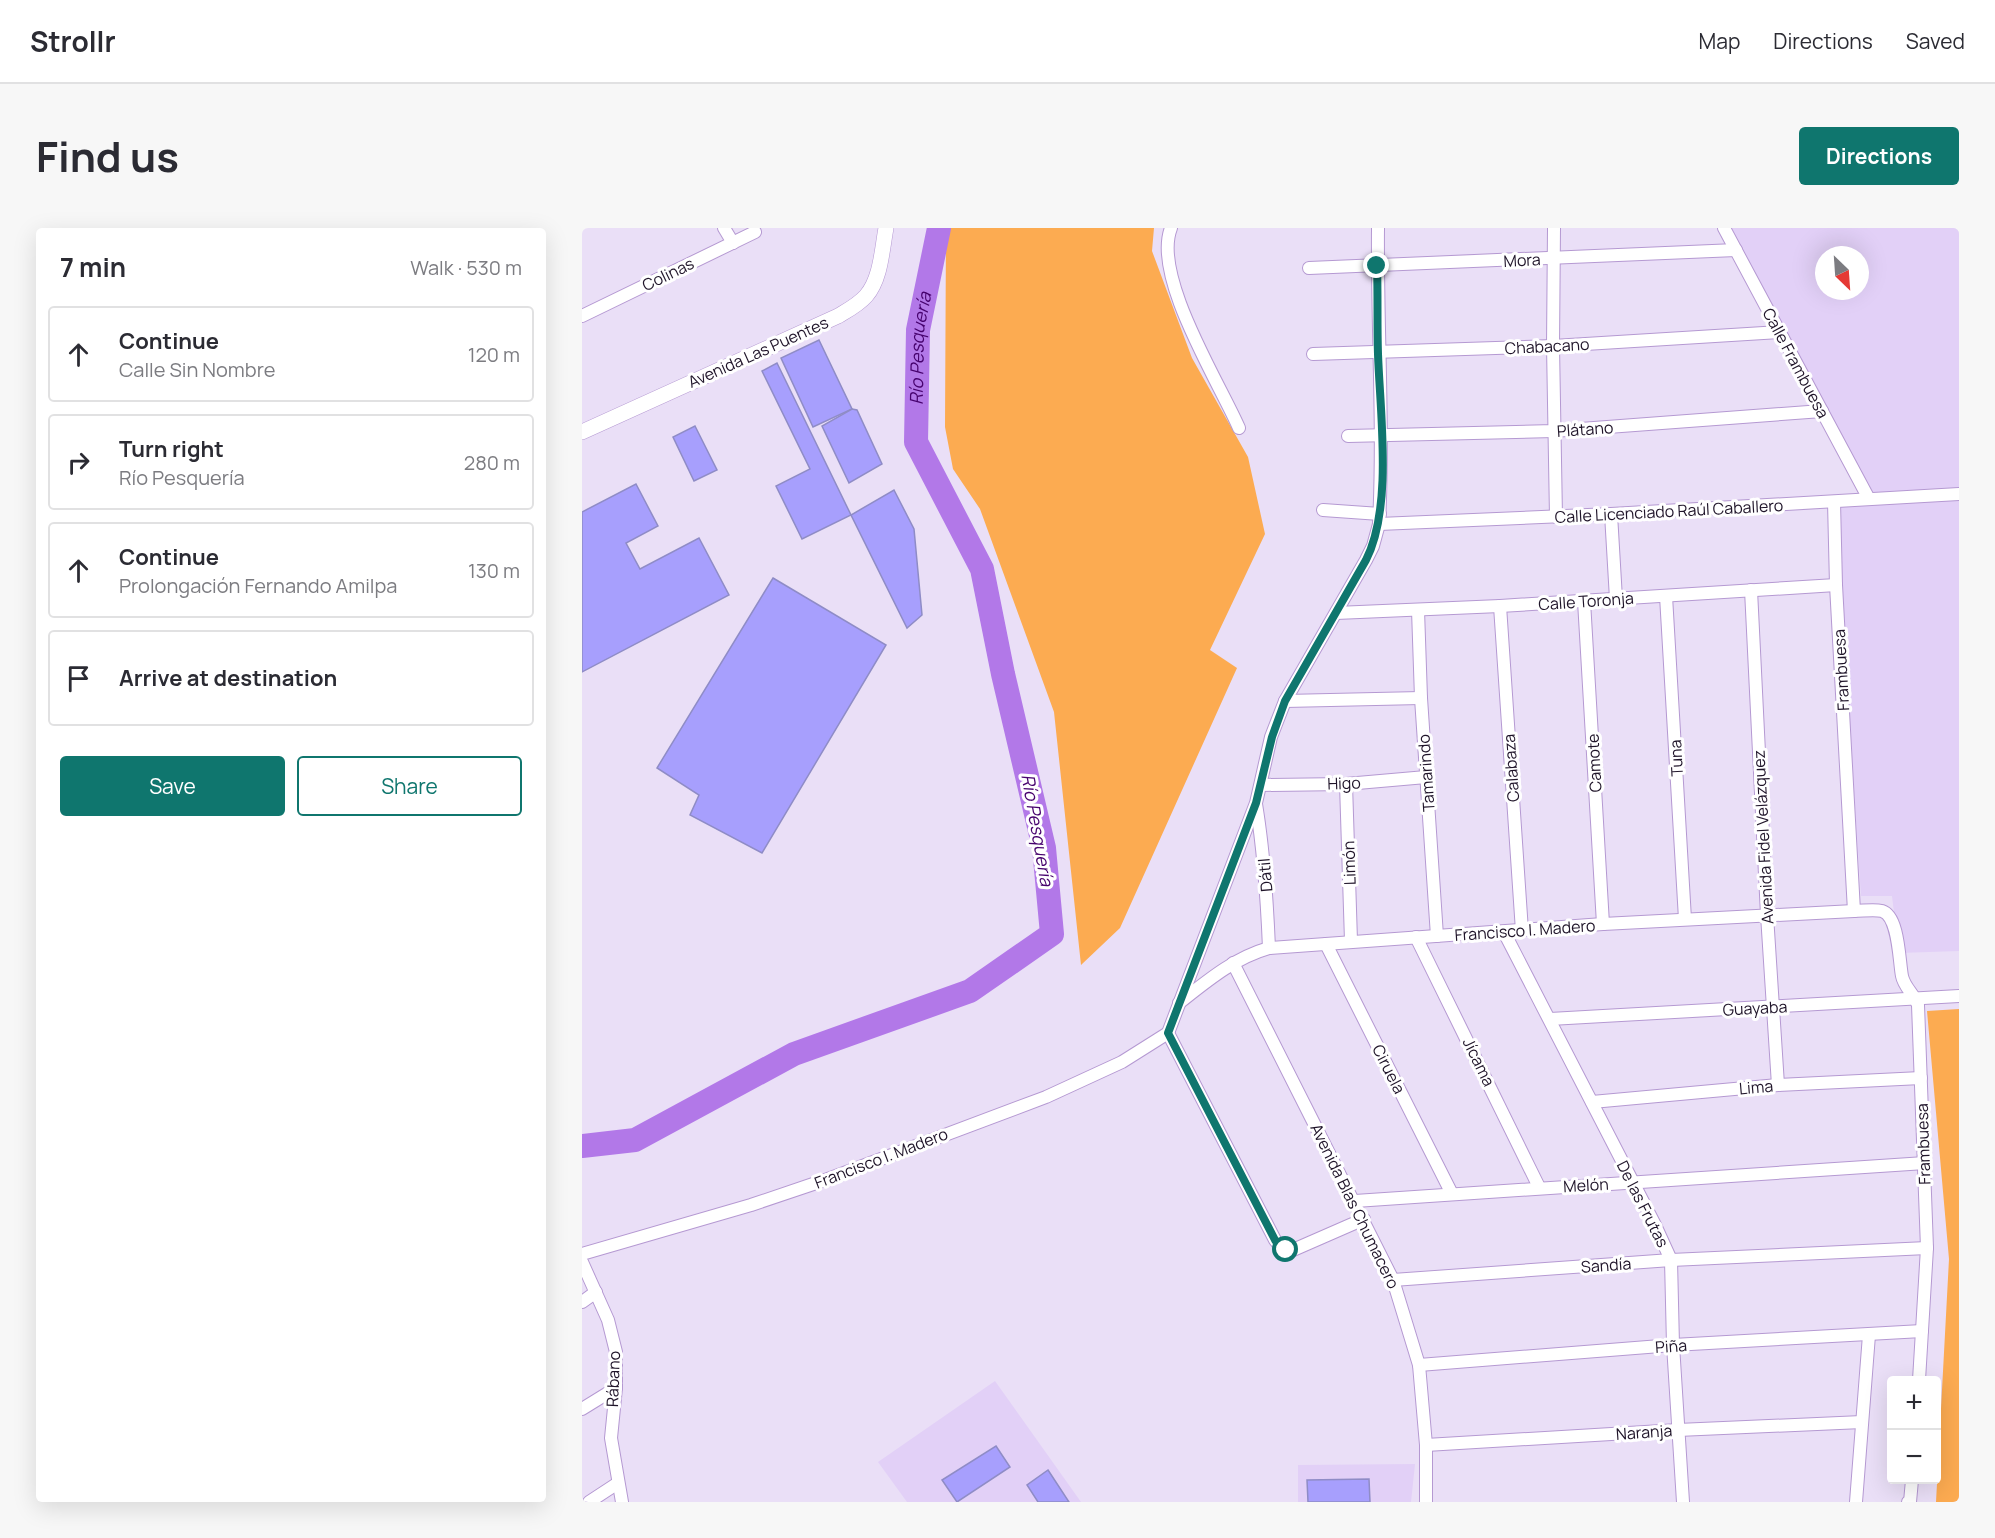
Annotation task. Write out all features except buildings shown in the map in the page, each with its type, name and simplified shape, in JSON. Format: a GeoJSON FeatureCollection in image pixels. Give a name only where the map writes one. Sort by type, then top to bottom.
{"type":"FeatureCollection","features":[{"type":"Feature","properties":{"kind":"street"},"geometry":{"type":"LineString","coordinates":[[724,228],[733,243]]}},
{"type":"Feature","properties":{"kind":"street","name":"Avenida Las Puentes"},"geometry":{"type":"LineString","coordinates":[[582,432],[838,316],[855,305],[865,297],[874,282],[886,228]]}},
{"type":"Feature","properties":{"kind":"street"},"geometry":{"type":"LineString","coordinates":[[1171,228],[1167,245],[1168,260],[1186,318],[1239,428]]}},
{"type":"Feature","properties":{"kind":"street"},"geometry":{"type":"LineString","coordinates":[[1364,1219],[1293,1250],[1281,1248],[1168,1033],[1256,803],[1272,737],[1285,701],[1373,546],[1380,519],[1382,436],[1378,352],[1378,228]]}},
{"type":"Feature","properties":{"kind":"street"},"geometry":{"type":"LineString","coordinates":[[1554,228],[1553,346],[1556,517]]}},
{"type":"Feature","properties":{"kind":"street","name":"Calle Frambuesa"},"geometry":{"type":"LineString","coordinates":[[1724,228],[1869,499]]}},
{"type":"Feature","properties":{"kind":"street","name":"Colinas"},"geometry":{"type":"LineString","coordinates":[[582,316],[755,232]]}},
{"type":"Feature","properties":{"kind":"street","name":"Mora"},"geometry":{"type":"LineString","coordinates":[[1309,268],[1736,250]]}},
{"type":"Feature","properties":{"kind":"street","name":"Chabacano"},"geometry":{"type":"LineString","coordinates":[[1313,354],[1553,346],[1780,332]]}},
{"type":"Feature","properties":{"kind":"street","name":"Plátano"},"geometry":{"type":"LineString","coordinates":[[1348,436],[1554,431],[1822,411]]}},
{"type":"Feature","properties":{"kind":"street","name":"Calle Licenciado Raúl Caballero"},"geometry":{"type":"LineString","coordinates":[[1323,510],[1380,519],[1556,517],[1959,494]]}},
{"type":"Feature","properties":{"kind":"street","name":"Frambuesa"},"geometry":{"type":"LineString","coordinates":[[1834,501],[1836,585],[1854,911]]}},
{"type":"Feature","properties":{"kind":"street"},"geometry":{"type":"LineString","coordinates":[[1611,514],[1616,598]]}},
{"type":"Feature","properties":{"kind":"street","name":"Calle Toronja"},"geometry":{"type":"LineString","coordinates":[[1336,613],[1500,606],[1836,585]]}},
{"type":"Feature","properties":{"kind":"street","name":"Avenida Fidel Velázquez"},"geometry":{"type":"LineString","coordinates":[[1751,590],[1778,1085]]}},
{"type":"Feature","properties":{"kind":"street","name":"Tuna"},"geometry":{"type":"LineString","coordinates":[[1666,596],[1685,920]]}},
{"type":"Feature","properties":{"kind":"street","name":"Camote"},"geometry":{"type":"LineString","coordinates":[[1584,601],[1603,924]]}},
{"type":"Feature","properties":{"kind":"street","name":"Calabaza"},"geometry":{"type":"LineString","coordinates":[[1500,606],[1522,931]]}},
{"type":"Feature","properties":{"kind":"street","name":"Tamarindo"},"geometry":{"type":"LineString","coordinates":[[1418,610],[1421,698],[1437,936]]}},
{"type":"Feature","properties":{"kind":"street"},"geometry":{"type":"LineString","coordinates":[[1285,701],[1421,698]]}},
{"type":"Feature","properties":{"kind":"street","name":"Higo"},"geometry":{"type":"LineString","coordinates":[[1262,785],[1347,784],[1426,777]]}},
{"type":"Feature","properties":{"kind":"street","name":"Limón"},"geometry":{"type":"LineString","coordinates":[[1347,784],[1351,941]]}},
{"type":"Feature","properties":{"kind":"street","name":"Dátil"},"geometry":{"type":"LineString","coordinates":[[1256,803],[1261,832],[1269,948]]}},
{"type":"Feature","properties":{"kind":"street","name":"Francisco I. Madero"},"geometry":{"type":"LineString","coordinates":[[1179,1003],[1233,963],[1249,954],[1269,948],[1603,924],[1877,910],[1888,914]]}},
{"type":"Feature","properties":{"kind":"street","name":"Frambuesa"},"geometry":{"type":"LineString","coordinates":[[1888,914],[1894,925],[1904,982],[1916,998],[1927,1248],[1919,1376]]}},
{"type":"Feature","properties":{"kind":"street","name":"De las Frutas"},"geometry":{"type":"LineString","coordinates":[[1504,932],[1671,1260],[1672,1345],[1683,1502]]}},
{"type":"Feature","properties":{"kind":"street","name":"Jícama"},"geometry":{"type":"LineString","coordinates":[[1416,937],[1539,1187]]}},
{"type":"Feature","properties":{"kind":"street","name":"Ciruela"},"geometry":{"type":"LineString","coordinates":[[1326,944],[1452,1194]]}},
{"type":"Feature","properties":{"kind":"street","name":"Avenida Blas Chumacero"},"geometry":{"type":"LineString","coordinates":[[1233,963],[1394,1280],[1419,1365],[1426,1445],[1426,1502]]}},
{"type":"Feature","properties":{"kind":"street","name":"Guayaba"},"geometry":{"type":"LineString","coordinates":[[1550,1019],[1959,996]]}},
{"type":"Feature","properties":{"kind":"street","name":"Francisco I. Madero"},"geometry":{"type":"LineString","coordinates":[[582,1254],[814,1183],[1046,1097],[1122,1062],[1168,1033]]}},
{"type":"Feature","properties":{"kind":"street","name":"Lima"},"geometry":{"type":"LineString","coordinates":[[1592,1102],[1778,1085],[1921,1078]]}},
{"type":"Feature","properties":{"kind":"street","name":"Melón"},"geometry":{"type":"LineString","coordinates":[[1355,1201],[1925,1163]]}},
{"type":"Feature","properties":{"kind":"street","name":"Sandía"},"geometry":{"type":"LineString","coordinates":[[1394,1280],[1671,1260],[1927,1248]]}},
{"type":"Feature","properties":{"kind":"street","name":"Rábano"},"geometry":{"type":"LineString","coordinates":[[582,1262],[613,1336],[616,1352],[616,1388],[610,1438],[622,1502]]}},
{"type":"Feature","properties":{"kind":"street"},"geometry":{"type":"LineString","coordinates":[[582,1302],[596,1292]]}},
{"type":"Feature","properties":{"kind":"street","name":"Piña"},"geometry":{"type":"LineString","coordinates":[[1419,1365],[1672,1345],[1922,1331]]}},
{"type":"Feature","properties":{"kind":"street"},"geometry":{"type":"LineString","coordinates":[[1856,1502],[1869,1335]]}},
{"type":"Feature","properties":{"kind":"street"},"geometry":{"type":"LineString","coordinates":[[582,1409],[616,1388]]}},
{"type":"Feature","properties":{"kind":"street","name":"Naranja"},"geometry":{"type":"LineString","coordinates":[[1426,1445],[1862,1422]]}},
{"type":"Feature","properties":{"kind":"street"},"geometry":{"type":"LineString","coordinates":[[589,1502],[618,1483]]}},
{"type":"Feature","properties":{"kind":"street"},"geometry":{"type":"LineString","coordinates":[[1909,1502],[1911,1484]]}},
{"type":"Feature","properties":{"kind":"shaded area"},"geometry":{"type":"Polygon","coordinates":[[[946,228],[1154,228],[1152,251],[1192,358],[1248,457],[1265,534],[1210,650],[1237,668],[1120,928],[1081,965],[1054,712],[980,509],[953,469],[945,427],[946,228]]]}},
{"type":"Feature","properties":{"kind":"shaded area"},"geometry":{"type":"Polygon","coordinates":[[[1731,228],[1959,228],[1959,951],[1899,953],[1892,896],[1861,896],[1835,510],[1870,495],[1731,228]]]}},
{"type":"Feature","properties":{"kind":"shaded area"},"geometry":{"type":"Polygon","coordinates":[[[1959,1009],[1959,1502],[1936,1502],[1937,1484],[1941,1484],[1941,1409],[1949,1259],[1927,1011],[1959,1009]]]}},
{"type":"Feature","properties":{"kind":"shaded area"},"geometry":{"type":"Polygon","coordinates":[[[995,1381],[1081,1502],[907,1502],[878,1462],[995,1381]]]}},
{"type":"Feature","properties":{"kind":"shaded area"},"geometry":{"type":"Polygon","coordinates":[[[1415,1464],[1411,1502],[1298,1502],[1298,1465],[1415,1464]]]}},
{"type":"Feature","properties":{"kind":"waterway","name":"Río Pesquería"},"geometry":{"type":"LineString","coordinates":[[582,1146],[635,1140],[794,1054],[970,991],[1052,934],[1044,848],[1003,674],[982,569],[916,442],[918,330],[939,228]]}},
{"type":"Feature","properties":{"kind":"route"},"geometry":{"type":"LineString","coordinates":[[1286,1250],[1281,1248],[1275,1240],[1168,1033],[1256,803],[1262,785],[1266,758],[1285,701],[1377,537],[1382,481],[1377,266]]}}]}
